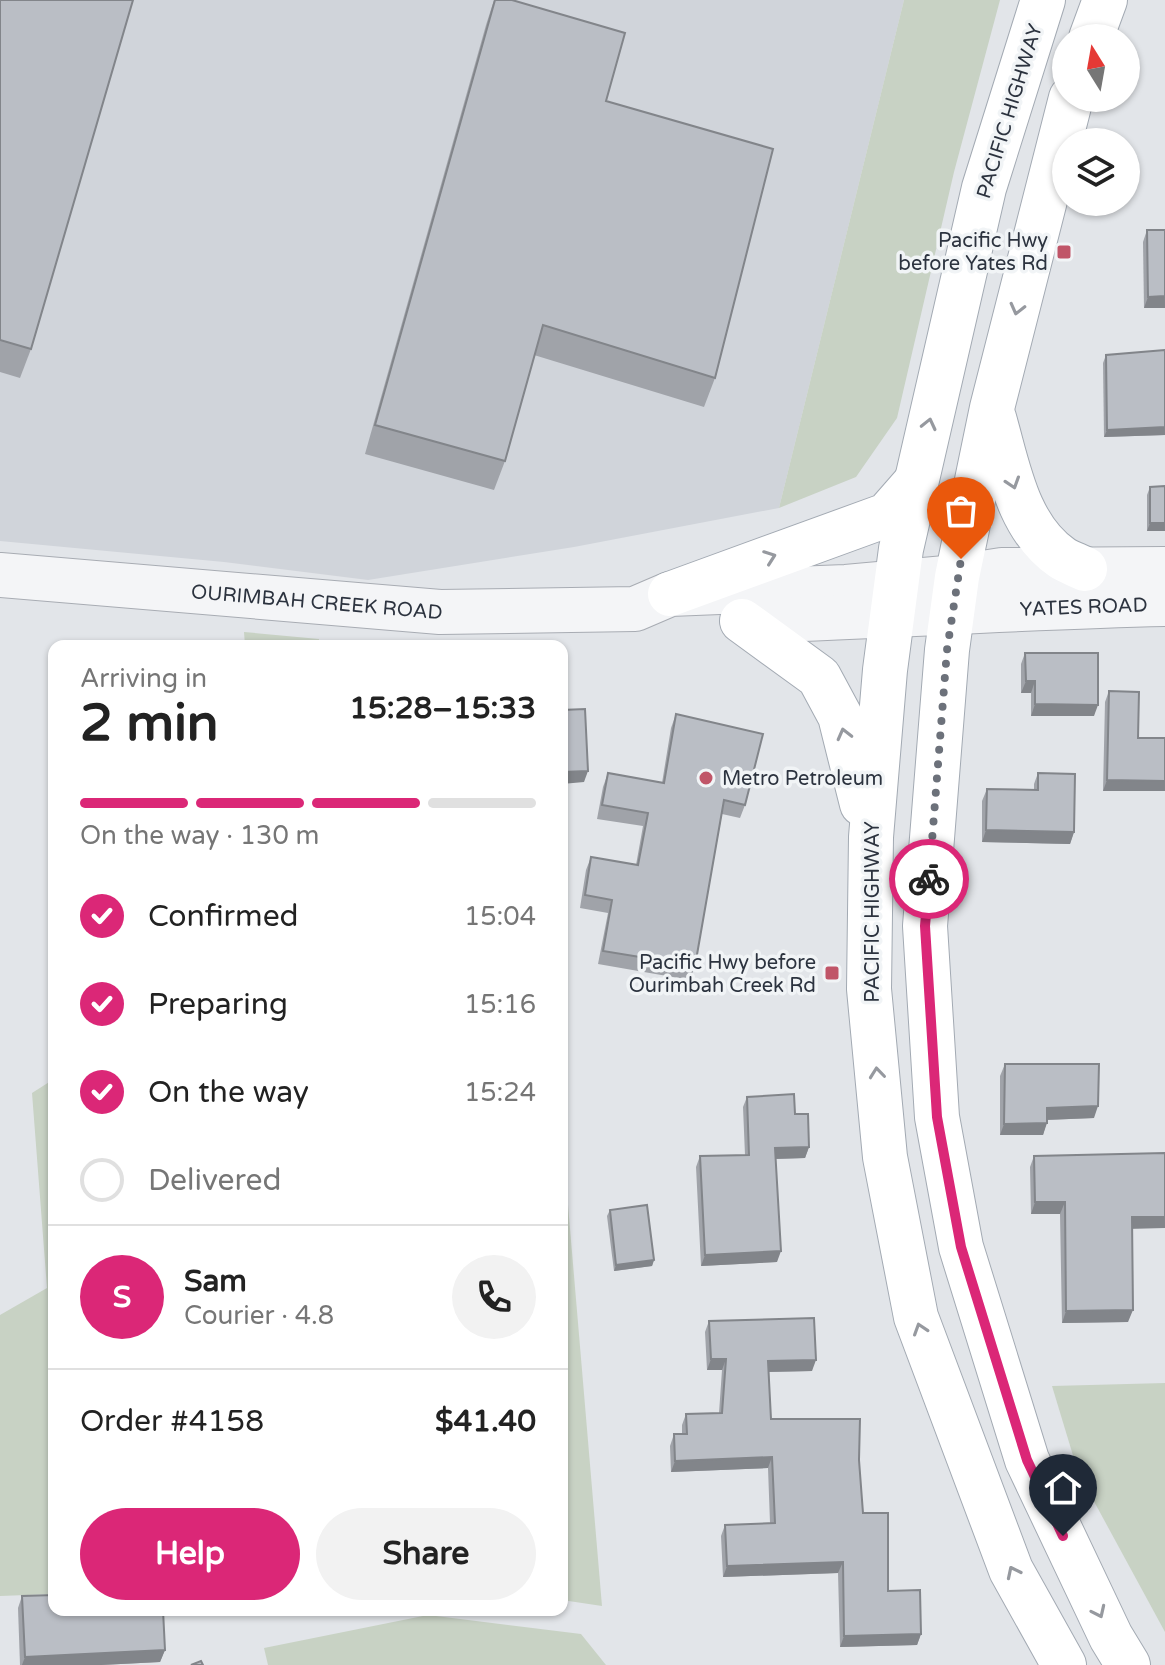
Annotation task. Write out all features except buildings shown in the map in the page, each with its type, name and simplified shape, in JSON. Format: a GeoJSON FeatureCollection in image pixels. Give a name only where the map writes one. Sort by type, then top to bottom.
{"type":"FeatureCollection","features":[{"type":"Feature","properties":{"kind":"main road","name":"PACIFIC HIGHWAY"},"geometry":{"type":"LineString","coordinates":[[1043,0],[984,188],[915,483],[894,599],[871,837],[869,989],[885,1157],[916,1317],[1011,1570],[1064,1665]]}},
{"type":"Feature","properties":{"kind":"main road"},"geometry":{"type":"LineString","coordinates":[[1096,24],[1105,0]]}},
{"type":"Feature","properties":{"kind":"main road"},"geometry":{"type":"LineString","coordinates":[[1067,112],[992,408],[955,594],[947,650],[925,926],[937,1117],[961,1247],[1027,1460],[1111,1637],[1128,1665]]}},
{"type":"Feature","properties":{"kind":"main road"},"geometry":{"type":"LineString","coordinates":[[992,408],[1014,490],[1034,529],[1061,557],[1085,569]]}},
{"type":"Feature","properties":{"kind":"main road"},"geometry":{"type":"LineString","coordinates":[[653,602],[887,515],[915,483]]}},
{"type":"Feature","properties":{"kind":"main road"},"geometry":{"type":"LineString","coordinates":[[742,621],[819,677],[840,716],[871,837]]}},
{"type":"Feature","properties":{"kind":"street","name":"OURIMBAH CREEK ROAD"},"geometry":{"type":"LineString","coordinates":[[0,575],[49,563],[270,583],[440,612],[653,602],[846,587],[894,599]]}},
{"type":"Feature","properties":{"kind":"street","name":"YATES ROAD"},"geometry":{"type":"LineString","coordinates":[[955,594],[1002,570],[1165,569]]}},
{"type":"Feature","properties":{"kind":"street","name":"YATES ROAD"},"geometry":{"type":"LineString","coordinates":[[955,594],[1017,608],[1165,604]]}},
{"type":"Feature","properties":{"kind":"street","name":"OURIMBAH CREEK ROAD"},"geometry":{"type":"LineString","coordinates":[[653,602],[668,623],[742,621],[894,599],[955,594]]}},
{"type":"Feature","properties":{"kind":"shaded area"},"geometry":{"type":"Polygon","coordinates":[[[0,0],[904,0],[779,508],[574,547],[368,580],[224,562],[0,541],[0,0]]]}},
{"type":"Feature","properties":{"kind":"green space"},"geometry":{"type":"Polygon","coordinates":[[[904,0],[1000,0],[954,172],[897,418],[856,477],[779,508],[904,0]]]}},
{"type":"Feature","properties":{"kind":"green space"},"geometry":{"type":"Polygon","coordinates":[[[244,632],[319,639],[319,640],[245,640],[244,632]]]}},
{"type":"Feature","properties":{"kind":"green space"},"geometry":{"type":"Polygon","coordinates":[[[48,1083],[48,1594],[0,1596],[0,1315],[47,1288],[32,1093],[48,1083]]]}},
{"type":"Feature","properties":{"kind":"green space"},"geometry":{"type":"Polygon","coordinates":[[[568,1205],[602,1606],[568,1601],[568,1205]]]}},
{"type":"Feature","properties":{"kind":"green space"},"geometry":{"type":"Polygon","coordinates":[[[1165,1383],[1165,1632],[1078,1472],[1052,1386],[1165,1383]]]}},
{"type":"Feature","properties":{"kind":"green space"},"geometry":{"type":"Polygon","coordinates":[[[436,1616],[581,1634],[606,1665],[268,1665],[264,1648],[436,1616]]]}},
{"type":"Feature","properties":{"kind":"way so far"},"geometry":{"type":"LineString","coordinates":[[929,879],[947,650],[961,559]]}},
{"type":"Feature","properties":{"kind":"place","name":"Pacific Hwy before Yates Rd"},"geometry":{"type":"Point","coordinates":[1064,252]}},
{"type":"Feature","properties":{"kind":"place","name":"Metro Petroleum"},"geometry":{"type":"Point","coordinates":[706,778]}},
{"type":"Feature","properties":{"kind":"place","name":"Pacific Hwy before Ourimbah Creek Rd"},"geometry":{"type":"Point","coordinates":[832,973]}},
{"type":"Feature","properties":{"kind":"route"},"geometry":{"type":"LineString","coordinates":[[929,879],[925,926],[937,1117],[961,1247],[1027,1460],[1063,1536]]}}]}
